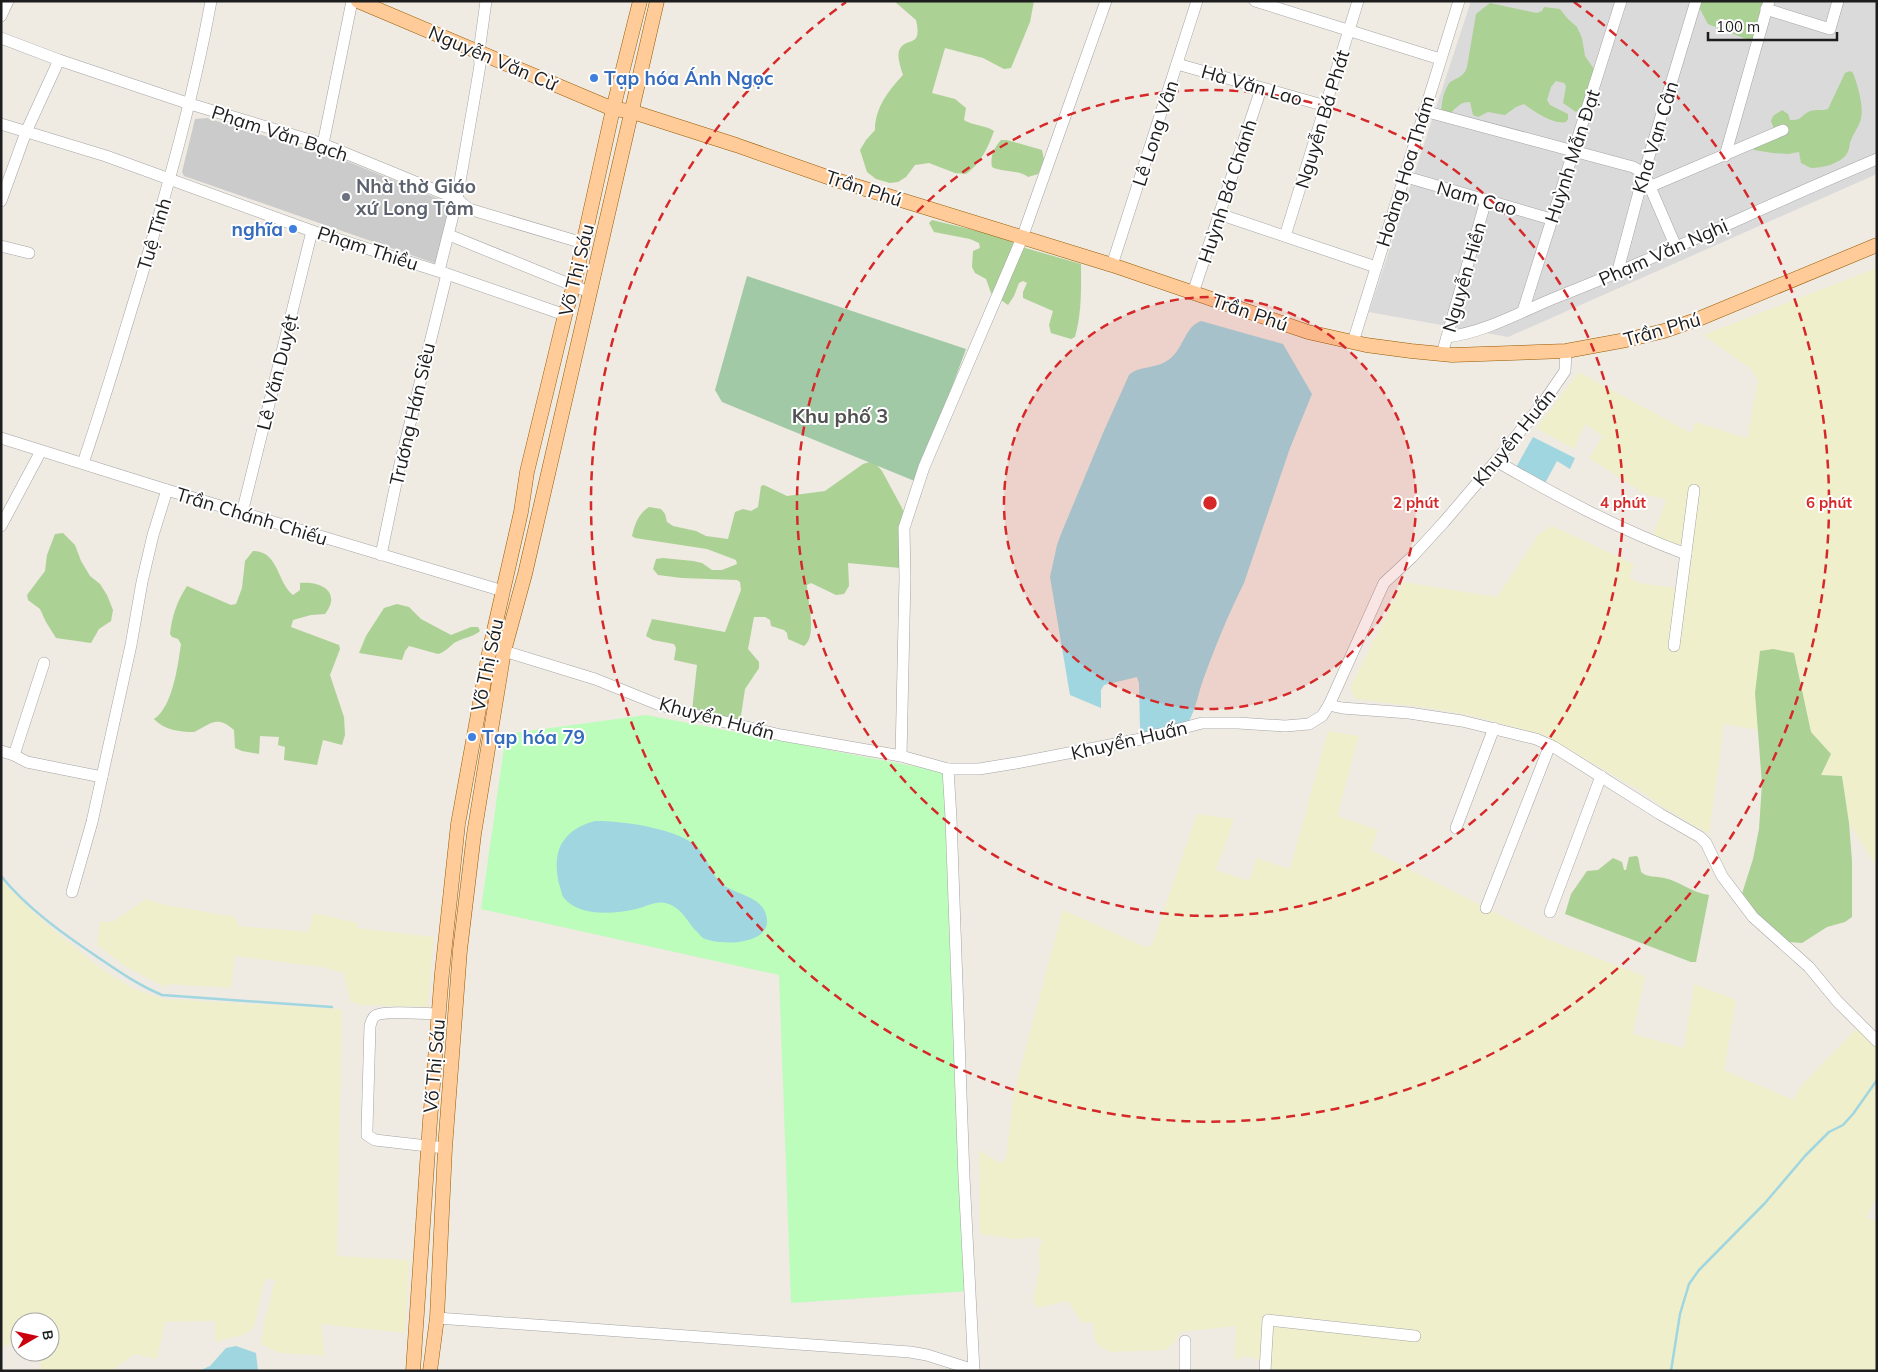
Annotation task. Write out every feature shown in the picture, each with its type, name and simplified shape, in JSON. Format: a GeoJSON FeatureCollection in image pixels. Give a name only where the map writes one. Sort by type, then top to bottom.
{"type":"FeatureCollection","features":[{"type":"Feature","properties":{"kind":"main road","name":"Nguyễn Văn Cừ"},"geometry":{"type":"LineString","coordinates":[[358,1],[613,108],[630,111]]}},
{"type":"Feature","properties":{"kind":"main road","name":"Võ Thị Sáu"},"geometry":{"type":"LineString","coordinates":[[413,1371],[439,1014],[458,824],[490,648],[522,512],[527,472],[565,315],[574,286],[613,108],[640,1]]}},
{"type":"Feature","properties":{"kind":"main road","name":"Võ Thị Sáu"},"geometry":{"type":"LineString","coordinates":[[430,1371],[437,1318],[445,1148],[460,950],[474,834],[504,651],[527,564],[630,111],[657,1]]}},
{"type":"Feature","properties":{"kind":"main road","name":"Trần Phú"},"geometry":{"type":"LineString","coordinates":[[630,111],[833,179],[1112,265],[1308,332],[1381,347],[1442,354],[1566,351],[1664,331],[1741,302],[1877,245]]}},
{"type":"Feature","properties":{"kind":"main road"},"geometry":{"type":"LineString","coordinates":[[490,648],[504,651]]}},
{"type":"Feature","properties":{"kind":"street"},"geometry":{"type":"LineString","coordinates":[[1,16],[8,1]]}},
{"type":"Feature","properties":{"kind":"street","name":"Tuệ Tĩnh"},"geometry":{"type":"LineString","coordinates":[[83,463],[109,387],[170,179],[190,104],[211,1]]}},
{"type":"Feature","properties":{"kind":"street"},"geometry":{"type":"LineString","coordinates":[[323,144],[352,1]]}},
{"type":"Feature","properties":{"kind":"street","name":"Trương Hán Siêu"},"geometry":{"type":"LineString","coordinates":[[381,555],[443,272],[457,199],[479,73],[479,52],[486,1]]}},
{"type":"Feature","properties":{"kind":"street"},"geometry":{"type":"LineString","coordinates":[[900,756],[905,578],[904,528],[924,467],[1022,238],[1106,1]]}},
{"type":"Feature","properties":{"kind":"street","name":"Lê Long Vân"},"geometry":{"type":"LineString","coordinates":[[1112,265],[1197,1]]}},
{"type":"Feature","properties":{"kind":"street"},"geometry":{"type":"LineString","coordinates":[[1255,1],[1440,59]]}},
{"type":"Feature","properties":{"kind":"street","name":"Nguyễn Bá Phát"},"geometry":{"type":"LineString","coordinates":[[1285,236],[1358,1]]}},
{"type":"Feature","properties":{"kind":"street","name":"Hoàng Hoa Thám"},"geometry":{"type":"LineString","coordinates":[[1353,342],[1403,176],[1459,1]]}},
{"type":"Feature","properties":{"kind":"street","name":"Huỳnh Mẫn Đạt"},"geometry":{"type":"LineString","coordinates":[[1523,311],[1621,1]]}},
{"type":"Feature","properties":{"kind":"street","name":"Kha Vạn Cân"},"geometry":{"type":"LineString","coordinates":[[1617,274],[1644,173],[1696,1]]}},
{"type":"Feature","properties":{"kind":"street"},"geometry":{"type":"LineString","coordinates":[[1725,156],[1767,5],[1830,29],[1838,1]]}},
{"type":"Feature","properties":{"kind":"street","name":"Phạm Văn Bạch"},"geometry":{"type":"LineString","coordinates":[[1,38],[59,60],[190,104],[323,144],[457,199],[469,209],[583,243]]}},
{"type":"Feature","properties":{"kind":"street"},"geometry":{"type":"LineString","coordinates":[[1,201],[26,132],[59,60]]}},
{"type":"Feature","properties":{"kind":"street","name":"Hà Văn Lao"},"geometry":{"type":"LineString","coordinates":[[1177,64],[1326,106]]}},
{"type":"Feature","properties":{"kind":"street","name":"Huỳnh Bá Chánh"},"geometry":{"type":"LineString","coordinates":[[1193,293],[1261,89]]}},
{"type":"Feature","properties":{"kind":"street"},"geometry":{"type":"LineString","coordinates":[[1424,111],[1633,167],[1644,173],[1676,247]]}},
{"type":"Feature","properties":{"kind":"street","name":"Phạm Thiều"},"geometry":{"type":"LineString","coordinates":[[1,124],[106,156],[312,231],[443,272],[565,315]]}},
{"type":"Feature","properties":{"kind":"street"},"geometry":{"type":"LineString","coordinates":[[1649,187],[1783,130]]}},
{"type":"Feature","properties":{"kind":"street","name":"Phạm Văn Nghị"},"geometry":{"type":"LineString","coordinates":[[1447,337],[1463,335],[1490,327],[1523,311],[1617,274],[1877,159]]}},
{"type":"Feature","properties":{"kind":"street","name":"Nam Cao"},"geometry":{"type":"LineString","coordinates":[[1403,176],[1551,219]]}},
{"type":"Feature","properties":{"kind":"street","name":"Nguyễn Hiền"},"geometry":{"type":"LineString","coordinates":[[1442,354],[1486,200]]}},
{"type":"Feature","properties":{"kind":"street"},"geometry":{"type":"LineString","coordinates":[[1219,214],[1376,267]]}},
{"type":"Feature","properties":{"kind":"street","name":"Lê Văn Duyệt"},"geometry":{"type":"LineString","coordinates":[[242,513],[312,231]]}},
{"type":"Feature","properties":{"kind":"street"},"geometry":{"type":"LineString","coordinates":[[449,235],[589,292]]}},
{"type":"Feature","properties":{"kind":"street"},"geometry":{"type":"LineString","coordinates":[[1,246],[29,253]]}},
{"type":"Feature","properties":{"kind":"street","name":"Khuyển Huấn"},"geometry":{"type":"LineString","coordinates":[[504,651],[603,682],[657,704],[695,715],[781,735],[900,756],[948,769],[979,769],[1016,764],[1141,739],[1202,723],[1284,726],[1308,724],[1322,716],[1329,705],[1384,583],[1412,557],[1496,461],[1543,403],[1563,374],[1566,366],[1566,351]]}},
{"type":"Feature","properties":{"kind":"street","name":"Trần Chánh Chiếu"},"geometry":{"type":"LineString","coordinates":[[1,438],[503,591]]}},
{"type":"Feature","properties":{"kind":"street"},"geometry":{"type":"LineString","coordinates":[[1,526],[41,451]]}},
{"type":"Feature","properties":{"kind":"street"},"geometry":{"type":"LineString","coordinates":[[1496,461],[1645,539],[1686,554]]}},
{"type":"Feature","properties":{"kind":"street"},"geometry":{"type":"LineString","coordinates":[[72,892],[92,822],[131,644],[142,582],[153,535],[167,490]]}},
{"type":"Feature","properties":{"kind":"street"},"geometry":{"type":"LineString","coordinates":[[1674,646],[1694,490]]}},
{"type":"Feature","properties":{"kind":"street"},"geometry":{"type":"LineString","coordinates":[[14,755],[44,663]]}},
{"type":"Feature","properties":{"kind":"street"},"geometry":{"type":"LineString","coordinates":[[1329,705],[1342,708],[1409,713],[1462,721],[1536,739],[1550,745],[1700,837],[1706,843],[1722,876],[1753,917],[1809,967],[1837,1001],[1877,1041]]}},
{"type":"Feature","properties":{"kind":"street"},"geometry":{"type":"LineString","coordinates":[[1456,828],[1494,728]]}},
{"type":"Feature","properties":{"kind":"street"},"geometry":{"type":"LineString","coordinates":[[1486,908],[1550,745]]}},
{"type":"Feature","properties":{"kind":"street"},"geometry":{"type":"LineString","coordinates":[[1,751],[27,762],[102,778]]}},
{"type":"Feature","properties":{"kind":"street"},"geometry":{"type":"LineString","coordinates":[[437,1318],[910,1352],[927,1355],[974,1371],[964,1177],[948,769]]}},
{"type":"Feature","properties":{"kind":"street"},"geometry":{"type":"LineString","coordinates":[[1550,912],[1600,776]]}},
{"type":"Feature","properties":{"kind":"street"},"geometry":{"type":"LineString","coordinates":[[439,1014],[378,1014],[372,1018],[370,1026],[367,1135],[374,1140],[445,1148]]}},
{"type":"Feature","properties":{"kind":"street"},"geometry":{"type":"LineString","coordinates":[[1265,1371],[1268,1320],[1415,1336]]}},
{"type":"Feature","properties":{"kind":"street"},"geometry":{"type":"LineString","coordinates":[[1185,1341],[1185,1371]]}},
{"type":"Feature","properties":{"kind":"shaded area"},"geometry":{"type":"Polygon","coordinates":[[[1471,1],[1877,1],[1877,174],[1508,337],[1369,312],[1471,1]]]}},
{"type":"Feature","properties":{"kind":"shaded area"},"geometry":{"type":"Polygon","coordinates":[[[207,118],[349,162],[451,204],[437,264],[184,176],[182,172],[195,119],[207,118]]]}},
{"type":"Feature","properties":{"kind":"green space"},"geometry":{"type":"Polygon","coordinates":[[[894,1],[1034,1],[1030,22],[1011,68],[1004,69],[983,58],[945,48],[932,93],[955,99],[966,108],[964,120],[994,131],[983,155],[966,174],[955,173],[929,163],[915,165],[906,177],[898,182],[890,183],[876,179],[867,172],[860,150],[875,130],[877,114],[883,100],[903,75],[899,51],[902,46],[915,39],[918,29],[916,20],[894,1]]]}},
{"type":"Feature","properties":{"kind":"green space"},"geometry":{"type":"Polygon","coordinates":[[[1702,1],[1764,1],[1756,35],[1752,39],[1746,39],[1708,24],[1700,9],[1702,1]]]}},
{"type":"Feature","properties":{"kind":"green space"},"geometry":{"type":"Polygon","coordinates":[[[1490,3],[1537,13],[1542,11],[1544,7],[1560,9],[1577,27],[1582,38],[1585,56],[1594,69],[1581,109],[1576,112],[1563,103],[1566,86],[1564,83],[1556,81],[1551,87],[1547,100],[1550,105],[1568,114],[1566,122],[1556,121],[1538,114],[1524,104],[1505,115],[1488,112],[1478,117],[1473,115],[1470,102],[1459,105],[1446,119],[1441,119],[1442,102],[1446,89],[1450,82],[1463,74],[1467,67],[1476,14],[1490,3]]]}},
{"type":"Feature","properties":{"kind":"green space"},"geometry":{"type":"Polygon","coordinates":[[[1850,71],[1853,73],[1859,91],[1862,111],[1859,124],[1850,142],[1848,151],[1843,158],[1830,165],[1811,168],[1801,163],[1799,152],[1788,154],[1754,150],[1752,140],[1774,129],[1771,121],[1773,116],[1782,110],[1788,114],[1790,120],[1794,120],[1799,119],[1810,111],[1828,109],[1845,73],[1850,71]]]}},
{"type":"Feature","properties":{"kind":"green space"},"geometry":{"type":"Polygon","coordinates":[[[1001,140],[1042,150],[1044,160],[1038,174],[1028,177],[992,167],[993,152],[1001,140]]]}},
{"type":"Feature","properties":{"kind":"green space"},"geometry":{"type":"Polygon","coordinates":[[[932,220],[1002,237],[1022,247],[1081,264],[1080,310],[1075,337],[1071,339],[1051,333],[1049,325],[1053,311],[1023,298],[1023,292],[1027,283],[1023,281],[1019,283],[1008,305],[991,293],[986,279],[975,273],[972,267],[973,251],[980,248],[979,243],[970,239],[934,232],[929,223],[932,220]]]}},
{"type":"Feature","properties":{"kind":"green space"},"geometry":{"type":"Polygon","coordinates":[[[1877,268],[1877,867],[1849,823],[1842,776],[1821,775],[1831,754],[1811,732],[1793,653],[1760,651],[1759,730],[1724,724],[1709,834],[1663,807],[1639,790],[1544,735],[1469,715],[1354,699],[1351,686],[1403,582],[1497,597],[1539,534],[1552,526],[1634,564],[1629,578],[1640,583],[1687,590],[1691,552],[1652,538],[1666,500],[1645,494],[1589,458],[1603,436],[1585,424],[1574,449],[1536,428],[1579,372],[1691,433],[1695,422],[1747,438],[1758,380],[1750,368],[1703,335],[1877,268]]]}},
{"type":"Feature","properties":{"kind":"green space"},"geometry":{"type":"Polygon","coordinates":[[[747,276],[966,349],[917,482],[722,402],[715,390],[747,276]]]}},
{"type":"Feature","properties":{"kind":"green space"},"geometry":{"type":"Polygon","coordinates":[[[873,461],[882,471],[904,513],[900,568],[848,563],[849,586],[844,594],[836,595],[811,583],[807,585],[811,626],[808,641],[804,646],[788,639],[787,633],[784,630],[771,626],[770,620],[765,617],[754,617],[748,649],[759,662],[759,668],[745,689],[740,722],[692,711],[697,665],[674,660],[676,648],[674,644],[653,640],[646,636],[652,619],[725,632],[741,590],[740,582],[737,580],[658,575],[653,569],[656,559],[663,558],[702,563],[712,570],[722,570],[737,564],[736,560],[707,549],[635,538],[632,536],[640,516],[649,507],[661,509],[665,514],[667,522],[673,526],[696,531],[706,536],[728,539],[735,512],[743,509],[751,511],[758,507],[761,486],[764,485],[787,496],[825,491],[863,464],[873,461]]]}},
{"type":"Feature","properties":{"kind":"green space"},"geometry":{"type":"Polygon","coordinates":[[[63,533],[75,545],[81,561],[90,576],[100,584],[113,610],[111,621],[99,629],[91,643],[56,638],[40,609],[28,600],[27,595],[45,571],[47,555],[55,534],[63,533]]]}},
{"type":"Feature","properties":{"kind":"green space"},"geometry":{"type":"Polygon","coordinates":[[[253,551],[262,552],[268,556],[277,568],[288,590],[293,595],[300,590],[300,583],[322,586],[330,594],[330,606],[325,614],[311,615],[293,620],[291,627],[339,645],[340,649],[330,675],[344,717],[345,735],[342,745],[323,740],[317,765],[284,760],[285,747],[278,745],[279,737],[260,736],[259,754],[235,748],[234,730],[222,723],[213,722],[194,732],[189,732],[167,728],[154,719],[166,705],[174,684],[181,644],[178,639],[170,634],[175,609],[180,597],[187,586],[231,605],[236,604],[242,588],[245,561],[253,551]]]}},
{"type":"Feature","properties":{"kind":"green space"},"geometry":{"type":"Polygon","coordinates":[[[397,604],[409,607],[421,619],[451,635],[471,627],[478,627],[480,631],[475,635],[455,642],[444,652],[438,654],[409,646],[402,660],[359,653],[366,636],[384,608],[397,604]]]}},
{"type":"Feature","properties":{"kind":"green space"},"geometry":{"type":"Polygon","coordinates":[[[1773,649],[1794,653],[1811,732],[1831,754],[1821,775],[1842,776],[1849,823],[1852,861],[1852,917],[1845,922],[1827,927],[1802,943],[1789,942],[1740,900],[1753,859],[1759,829],[1762,784],[1755,693],[1760,651],[1773,649]]]}},
{"type":"Feature","properties":{"kind":"green space"},"geometry":{"type":"Polygon","coordinates":[[[646,715],[949,773],[969,1291],[791,1303],[779,975],[481,909],[506,734],[646,715]]]}},
{"type":"Feature","properties":{"kind":"green space"},"geometry":{"type":"Polygon","coordinates":[[[1328,731],[1359,736],[1337,816],[1378,830],[1371,850],[1549,940],[1645,976],[1633,1034],[1684,1048],[1694,984],[1736,1000],[1724,1070],[1793,1100],[1801,1086],[1858,1027],[1877,1047],[1877,1195],[1866,1218],[1877,1221],[1877,1371],[1297,1371],[1270,1369],[1258,1360],[1247,1356],[1234,1360],[1236,1326],[1180,1332],[1176,1341],[1165,1350],[1113,1352],[1103,1349],[1095,1341],[1093,1322],[1082,1323],[1068,1301],[1038,1308],[1033,1301],[1040,1267],[1038,1251],[1043,1240],[1036,1237],[1017,1239],[980,1234],[979,1150],[999,1163],[1006,1159],[1014,1092],[1063,910],[1146,947],[1152,945],[1197,814],[1234,819],[1216,870],[1249,881],[1257,858],[1290,869],[1328,731]]]}},
{"type":"Feature","properties":{"kind":"green space"},"geometry":{"type":"Polygon","coordinates":[[[1629,857],[1638,857],[1641,872],[1644,874],[1661,877],[1709,895],[1696,962],[1691,962],[1565,914],[1571,894],[1587,871],[1598,870],[1613,858],[1622,862],[1624,870],[1626,870],[1629,857]]]}},
{"type":"Feature","properties":{"kind":"green space"},"geometry":{"type":"Polygon","coordinates":[[[1,880],[56,932],[103,970],[134,989],[164,999],[342,1009],[337,1256],[409,1260],[405,1333],[321,1324],[325,1356],[279,1353],[261,1344],[275,1280],[265,1279],[254,1327],[246,1334],[215,1342],[215,1321],[165,1322],[157,1359],[135,1354],[111,1371],[40,1371],[41,1362],[60,1362],[60,1312],[10,1312],[10,1345],[1,1346],[1,880]]]}},
{"type":"Feature","properties":{"kind":"green space"},"geometry":{"type":"Polygon","coordinates":[[[146,899],[165,905],[235,917],[238,926],[308,932],[314,913],[357,923],[357,928],[434,937],[427,1007],[361,1005],[350,1001],[344,973],[322,967],[235,956],[231,988],[166,984],[166,988],[125,966],[97,945],[100,922],[112,922],[146,899]]]}},
{"type":"Feature","properties":{"kind":"water"},"geometry":{"type":"Polygon","coordinates":[[[1201,321],[1283,344],[1312,394],[1290,448],[1244,583],[1217,643],[1189,721],[1143,734],[1140,728],[1139,683],[1137,677],[1104,685],[1101,690],[1101,708],[1070,695],[1050,577],[1061,534],[1129,375],[1138,370],[1167,361],[1176,353],[1191,328],[1201,321]]]}},
{"type":"Feature","properties":{"kind":"water"},"geometry":{"type":"Polygon","coordinates":[[[1533,437],[1575,458],[1570,469],[1557,461],[1543,487],[1514,471],[1533,437]]]}},
{"type":"Feature","properties":{"kind":"water"},"geometry":{"type":"Polygon","coordinates":[[[595,821],[620,822],[650,827],[679,836],[690,842],[703,854],[720,882],[762,906],[767,920],[765,928],[752,939],[731,942],[710,941],[703,938],[695,930],[679,910],[665,903],[650,904],[627,911],[608,913],[588,911],[570,904],[564,898],[559,884],[558,853],[565,838],[572,831],[595,821]]]}},
{"type":"Feature","properties":{"kind":"water"},"geometry":{"type":"Polygon","coordinates":[[[236,1346],[256,1353],[258,1371],[199,1371],[210,1366],[226,1348],[236,1346]]]}},
{"type":"Feature","properties":{"kind":"waterway"},"geometry":{"type":"LineString","coordinates":[[1,876],[22,899],[58,929],[120,972],[162,995],[332,1007]]}},
{"type":"Feature","properties":{"kind":"waterway"},"geometry":{"type":"LineString","coordinates":[[1671,1371],[1680,1314],[1689,1284],[1699,1270],[1765,1203],[1805,1156],[1829,1132],[1843,1125],[1877,1080]]}},
{"type":"Feature","properties":{"kind":"place","name":"Tạp hóa Ánh Ngọc"},"geometry":{"type":"Point","coordinates":[594,78]}},
{"type":"Feature","properties":{"kind":"place","name":"Nhà thờ Giáo xứ Long Tâm"},"geometry":{"type":"Point","coordinates":[346,197]}},
{"type":"Feature","properties":{"kind":"place","name":"nghĩa"},"geometry":{"type":"Point","coordinates":[293,229]}},
{"type":"Feature","properties":{"kind":"place","name":"Tạp hóa 79"},"geometry":{"type":"Point","coordinates":[472,737]}},
{"type":"Feature","properties":{"kind":"district","name":"Khu phố 3"},"geometry":{"type":"Point","coordinates":[840,416]}}]}
